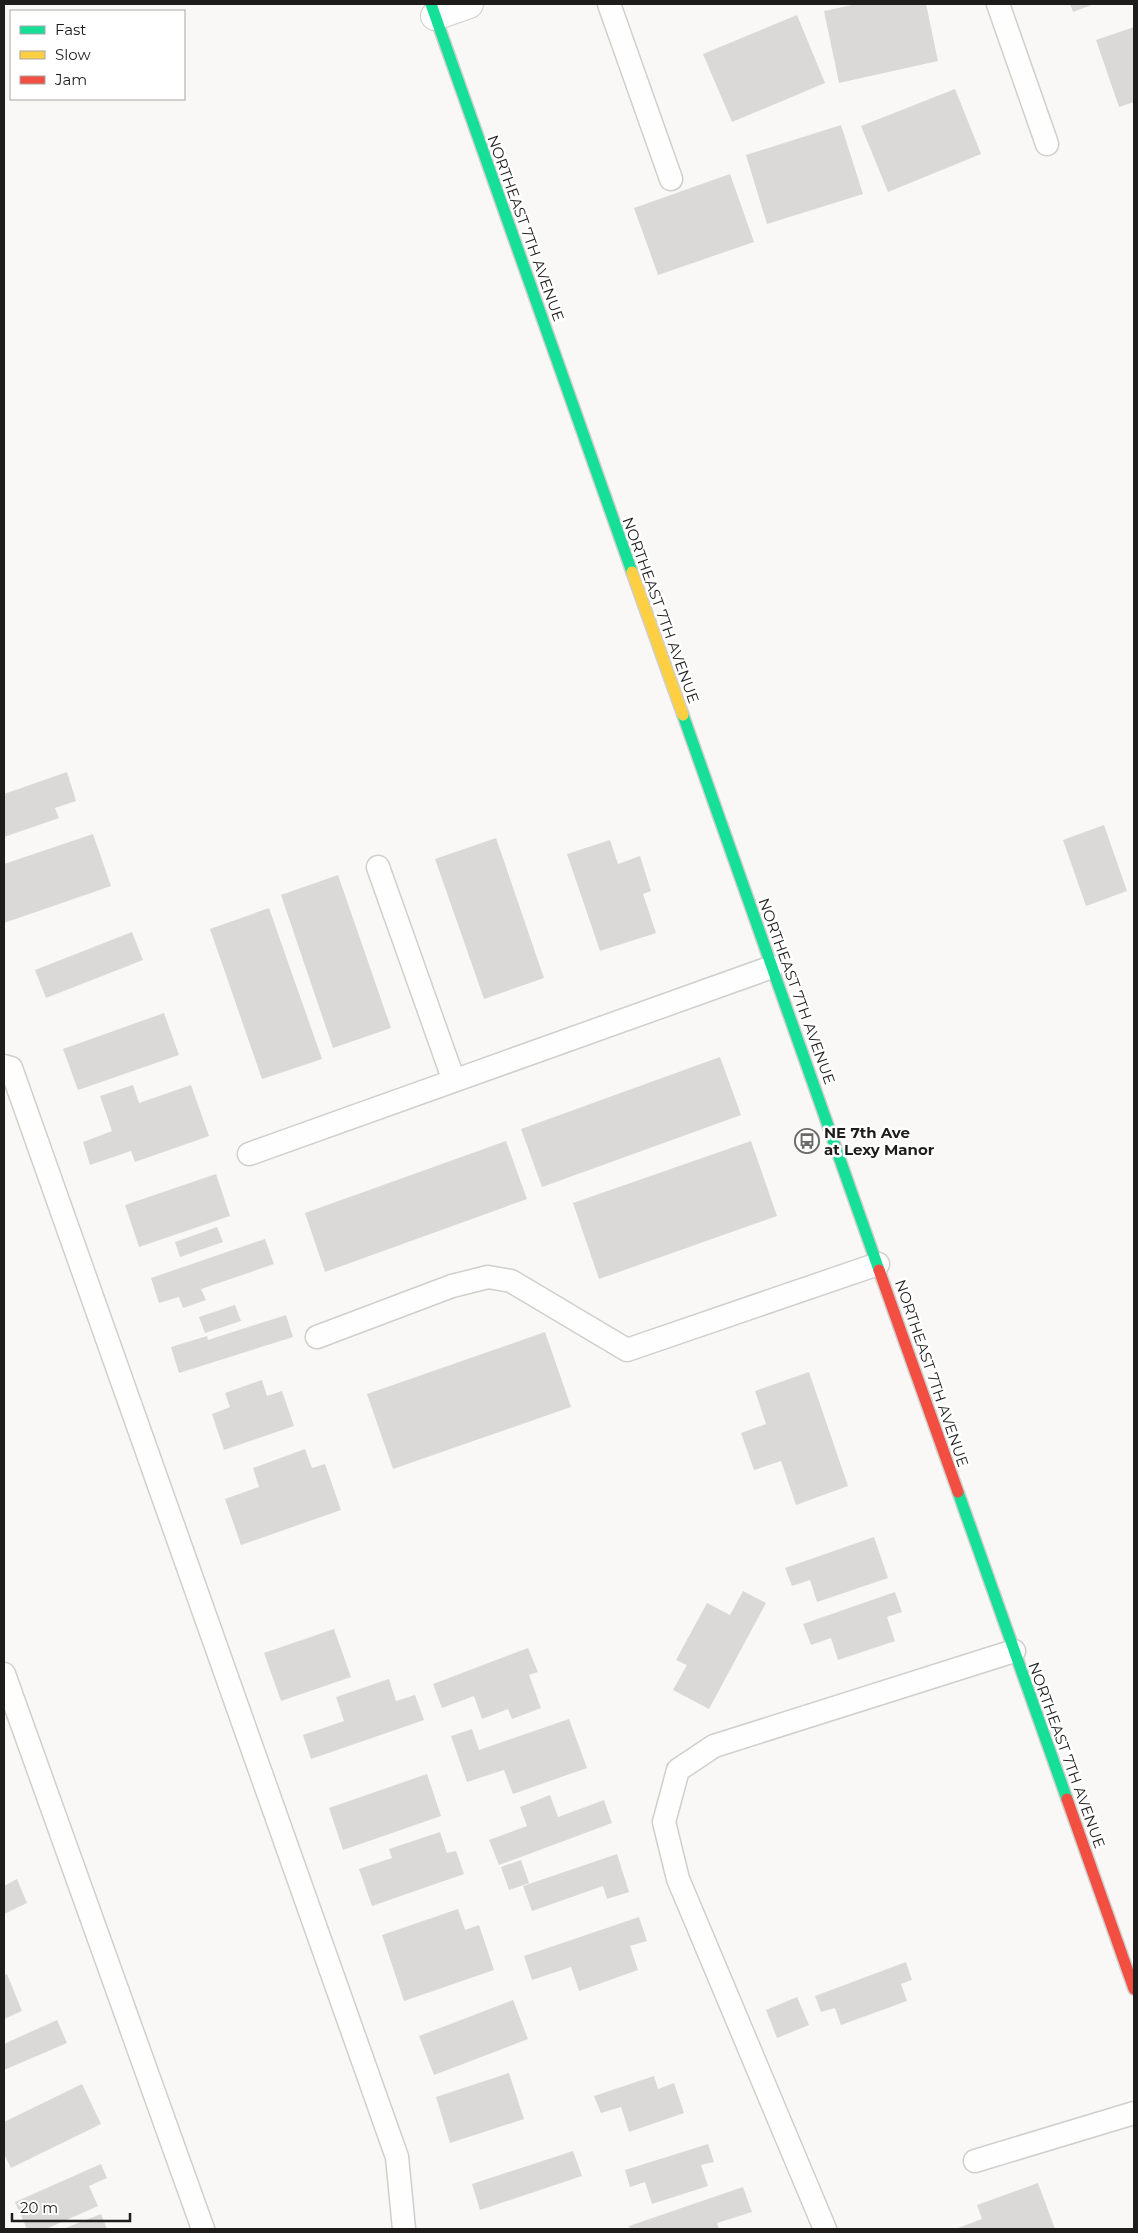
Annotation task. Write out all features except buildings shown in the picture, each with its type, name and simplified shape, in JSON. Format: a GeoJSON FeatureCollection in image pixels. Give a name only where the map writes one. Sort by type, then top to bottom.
{"type":"FeatureCollection","features":[{"type":"Feature","properties":{"kind":"street"},"geometry":{"type":"LineString","coordinates":[[433,10],[469,4]]}},
{"type":"Feature","properties":{"kind":"street","name":"NORTHEAST 7TH AVENUE"},"geometry":{"type":"LineString","coordinates":[[433,10],[1134,1989]]}},
{"type":"Feature","properties":{"kind":"lane"},"geometry":{"type":"LineString","coordinates":[[609,4],[670,179]]}},
{"type":"Feature","properties":{"kind":"lane"},"geometry":{"type":"LineString","coordinates":[[998,4],[1048,144]]}},
{"type":"Feature","properties":{"kind":"lane"},"geometry":{"type":"LineString","coordinates":[[378,867],[454,1081]]}},
{"type":"Feature","properties":{"kind":"lane"},"geometry":{"type":"LineString","coordinates":[[249,1154],[772,967]]}},
{"type":"Feature","properties":{"kind":"lane"},"geometry":{"type":"LineString","coordinates":[[6,1061],[398,2157],[404,2229]]}},
{"type":"Feature","properties":{"kind":"lane"},"geometry":{"type":"LineString","coordinates":[[317,1337],[452,1286],[488,1277],[511,1281],[627,1350],[878,1264]]}},
{"type":"Feature","properties":{"kind":"lane"},"geometry":{"type":"LineString","coordinates":[[825,2229],[678,1879],[664,1822],[678,1770],[714,1746],[1014,1651]]}},
{"type":"Feature","properties":{"kind":"lane"},"geometry":{"type":"LineString","coordinates":[[4,1674],[203,2229]]}},
{"type":"Feature","properties":{"kind":"lane"},"geometry":{"type":"LineString","coordinates":[[975,2161],[1134,2112]]}},
{"type":"Feature","properties":{"kind":"traffic: fast"},"geometry":{"type":"LineString","coordinates":[[431,4],[632,572]]}},
{"type":"Feature","properties":{"kind":"traffic: fast"},"geometry":{"type":"LineString","coordinates":[[683,715],[879,1270]]}},
{"type":"Feature","properties":{"kind":"traffic: fast"},"geometry":{"type":"LineString","coordinates":[[958,1492],[1067,1799]]}},
{"type":"Feature","properties":{"kind":"traffic: slow"},"geometry":{"type":"LineString","coordinates":[[632,572],[683,715]]}},
{"type":"Feature","properties":{"kind":"traffic: jam"},"geometry":{"type":"LineString","coordinates":[[879,1270],[958,1492]]}},
{"type":"Feature","properties":{"kind":"traffic: jam"},"geometry":{"type":"LineString","coordinates":[[1067,1799],[1134,1989]]}},
{"type":"Feature","properties":{"kind":"place","name":"NE 7th Ave at Lexy Manor"},"geometry":{"type":"Point","coordinates":[807,1141]}}]}
